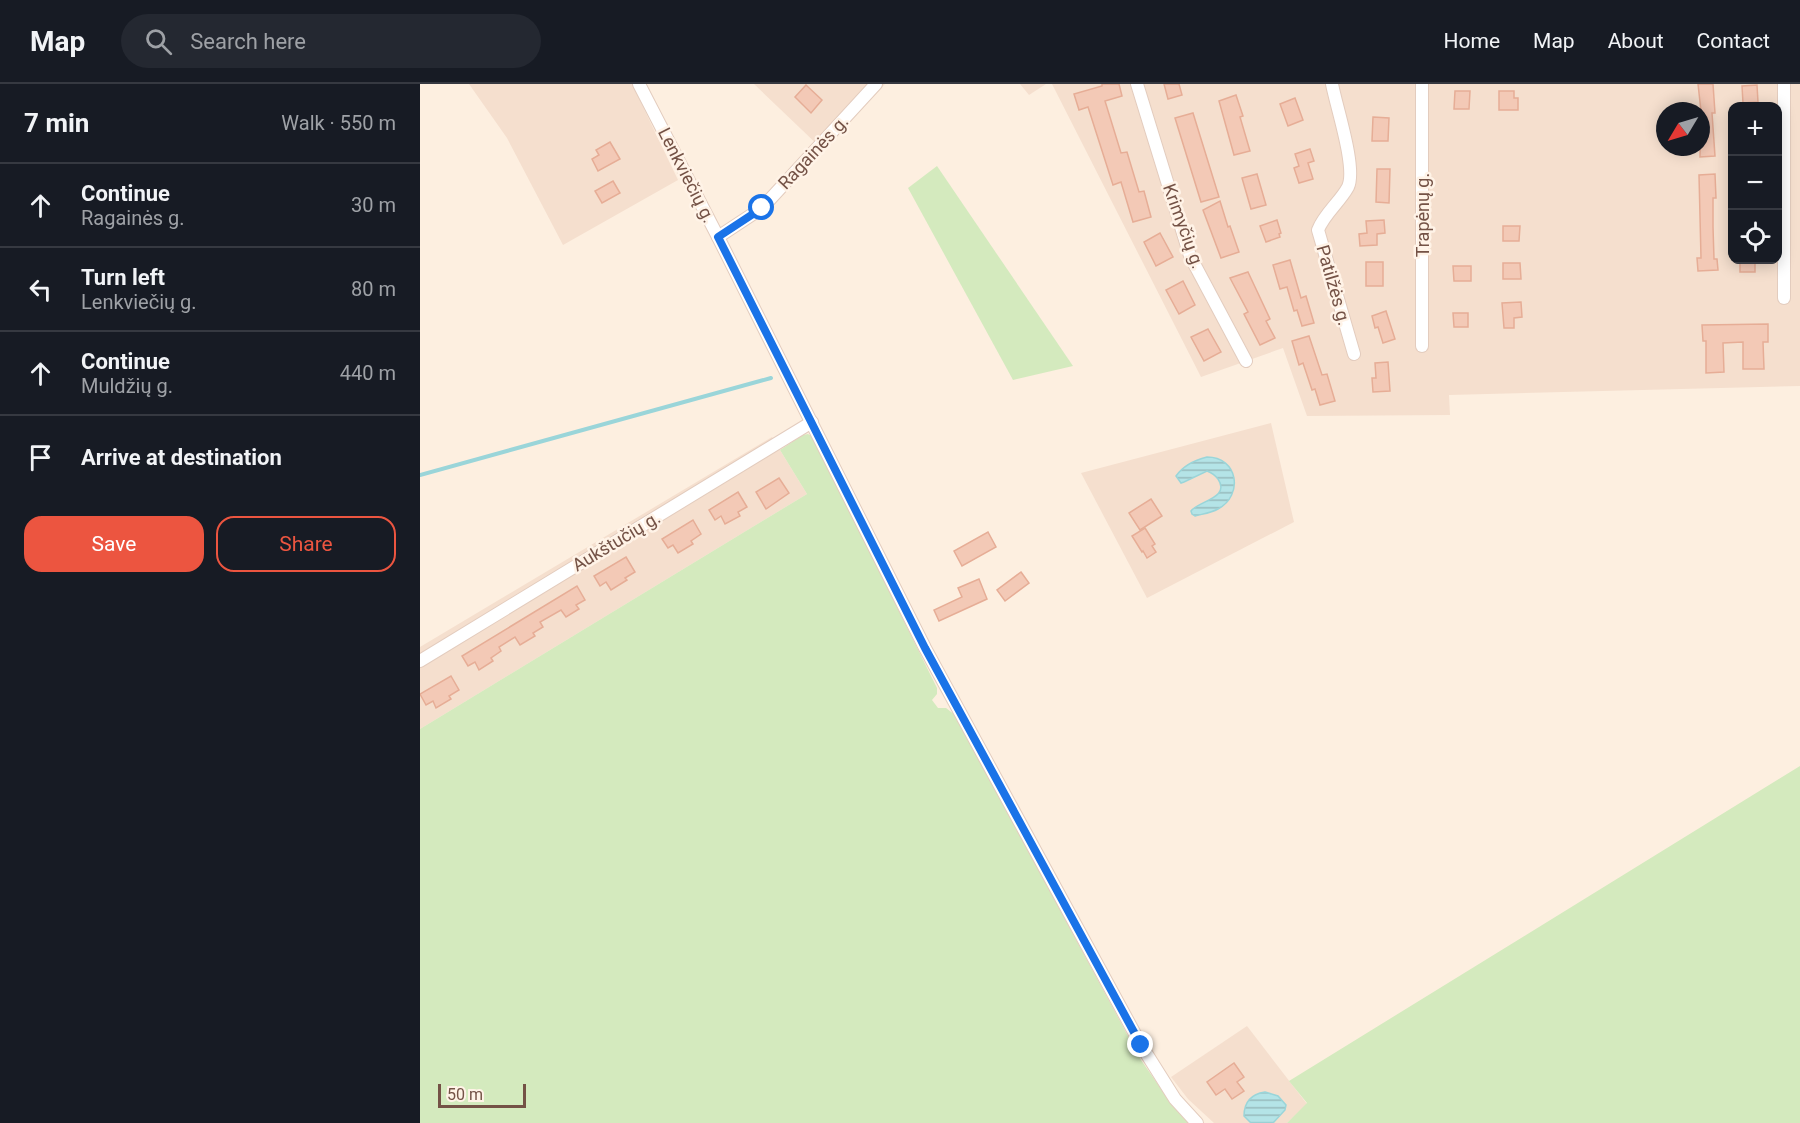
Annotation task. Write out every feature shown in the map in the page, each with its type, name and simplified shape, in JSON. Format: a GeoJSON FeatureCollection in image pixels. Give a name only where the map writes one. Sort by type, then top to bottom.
{"type":"FeatureCollection","features":[{"type":"Feature","properties":{"kind":"street","name":"Lenkviečių g."},"geometry":{"type":"LineString","coordinates":[[639,84],[925,648],[1135,1035],[1175,1100],[1197,1123]]}},
{"type":"Feature","properties":{"kind":"street","name":"Ragainės g."},"geometry":{"type":"LineString","coordinates":[[718,237],[762,208],[876,84]]}},
{"type":"Feature","properties":{"kind":"street","name":"Krimyčių g."},"geometry":{"type":"LineString","coordinates":[[1137,84],[1190,256],[1246,361]]}},
{"type":"Feature","properties":{"kind":"street","name":"Patilžės g."},"geometry":{"type":"LineString","coordinates":[[1332,84],[1345,136],[1350,183],[1318,230],[1354,354]]}},
{"type":"Feature","properties":{"kind":"street","name":"Trapėnų g."},"geometry":{"type":"LineString","coordinates":[[1422,84],[1422,346]]}},
{"type":"Feature","properties":{"kind":"street"},"geometry":{"type":"LineString","coordinates":[[1784,84],[1784,298]]}},
{"type":"Feature","properties":{"kind":"street","name":"Aukštučių g."},"geometry":{"type":"LineString","coordinates":[[420,661],[812,422]]}},
{"type":"Feature","properties":{"kind":"shaded area"},"geometry":{"type":"Polygon","coordinates":[[[469,84],[632,84],[678,180],[563,245],[507,138],[469,84]]]}},
{"type":"Feature","properties":{"kind":"shaded area"},"geometry":{"type":"Polygon","coordinates":[[[754,84],[885,84],[823,150],[754,84]]]}},
{"type":"Feature","properties":{"kind":"shaded area"},"geometry":{"type":"Polygon","coordinates":[[[1020,84],[1046,84],[1029,95],[1020,84]]]}},
{"type":"Feature","properties":{"kind":"shaded area"},"geometry":{"type":"Polygon","coordinates":[[[1052,84],[1800,84],[1800,386],[1449,395],[1450,415],[1307,416],[1283,348],[1201,377],[1052,84]]]}},
{"type":"Feature","properties":{"kind":"shaded area"},"geometry":{"type":"Polygon","coordinates":[[[1271,423],[1294,522],[1147,598],[1081,473],[1271,423]]]}},
{"type":"Feature","properties":{"kind":"shaded area"},"geometry":{"type":"Polygon","coordinates":[[[772,437],[807,494],[420,729],[420,647],[772,437]]]}},
{"type":"Feature","properties":{"kind":"shaded area"},"geometry":{"type":"Polygon","coordinates":[[[1247,1026],[1307,1104],[1287,1123],[1214,1123],[1188,1099],[1171,1077],[1247,1026]]]}},
{"type":"Feature","properties":{"kind":"green space"},"geometry":{"type":"Polygon","coordinates":[[[937,166],[1073,366],[1013,380],[908,188],[937,166]]]}},
{"type":"Feature","properties":{"kind":"green space"},"geometry":{"type":"Polygon","coordinates":[[[808,434],[813,437],[937,688],[937,694],[932,700],[938,708],[946,708],[955,715],[1141,1060],[1173,1106],[1190,1123],[420,1123],[420,729],[807,494],[780,450],[808,434]]]}},
{"type":"Feature","properties":{"kind":"green space"},"geometry":{"type":"Polygon","coordinates":[[[1800,766],[1800,1123],[1287,1123],[1307,1103],[1289,1081],[1800,766]]]}},
{"type":"Feature","properties":{"kind":"water"},"geometry":{"type":"Polygon","coordinates":[[[1207,457],[1225,463],[1231,470],[1234,486],[1232,495],[1226,503],[1215,510],[1195,516],[1191,511],[1217,495],[1221,485],[1213,474],[1207,471],[1181,483],[1176,476],[1190,464],[1207,457]]]}},
{"type":"Feature","properties":{"kind":"water"},"geometry":{"type":"Polygon","coordinates":[[[1265,1092],[1278,1096],[1286,1105],[1285,1110],[1273,1123],[1251,1123],[1244,1116],[1245,1107],[1253,1097],[1265,1092]]]}},
{"type":"Feature","properties":{"kind":"building"},"geometry":{"type":"Polygon","coordinates":[[[1102,84],[1119,84],[1122,96],[1105,101],[1121,153],[1127,152],[1139,192],[1144,191],[1151,217],[1133,222],[1121,182],[1113,185],[1088,107],[1079,110],[1074,94],[1102,86],[1102,84]]]}},
{"type":"Feature","properties":{"kind":"building"},"geometry":{"type":"Polygon","coordinates":[[[1164,84],[1179,84],[1182,95],[1168,99],[1164,84]]]}},
{"type":"Feature","properties":{"kind":"building"},"geometry":{"type":"Polygon","coordinates":[[[1698,84],[1713,84],[1715,113],[1712,113],[1715,156],[1700,157],[1710,156],[1710,102],[1700,102],[1698,84]]]}},
{"type":"Feature","properties":{"kind":"building"},"geometry":{"type":"Polygon","coordinates":[[[806,85],[822,100],[811,113],[795,97],[806,85]]]}},
{"type":"Feature","properties":{"kind":"building"},"geometry":{"type":"Polygon","coordinates":[[[1757,85],[1758,102],[1743,102],[1742,86],[1757,85]]]}},
{"type":"Feature","properties":{"kind":"building"},"geometry":{"type":"Polygon","coordinates":[[[1455,91],[1470,91],[1469,109],[1454,109],[1455,91]]]}},
{"type":"Feature","properties":{"kind":"building"},"geometry":{"type":"Polygon","coordinates":[[[1499,91],[1514,91],[1514,98],[1518,98],[1518,110],[1499,110],[1499,91]]]}},
{"type":"Feature","properties":{"kind":"building"},"geometry":{"type":"Polygon","coordinates":[[[1236,95],[1250,151],[1234,155],[1219,101],[1236,95]]]}},
{"type":"Feature","properties":{"kind":"building"},"geometry":{"type":"Polygon","coordinates":[[[1295,98],[1303,120],[1288,126],[1280,104],[1295,98]]]}},
{"type":"Feature","properties":{"kind":"building"},"geometry":{"type":"Polygon","coordinates":[[[1193,113],[1219,197],[1201,202],[1175,118],[1193,113]]]}},
{"type":"Feature","properties":{"kind":"building"},"geometry":{"type":"Polygon","coordinates":[[[1373,117],[1389,118],[1388,141],[1372,141],[1373,117]]]}},
{"type":"Feature","properties":{"kind":"building"},"geometry":{"type":"Polygon","coordinates":[[[610,142],[620,159],[598,171],[592,159],[599,155],[596,150],[610,142]]]}},
{"type":"Feature","properties":{"kind":"building"},"geometry":{"type":"Polygon","coordinates":[[[1310,149],[1314,161],[1308,163],[1313,179],[1299,183],[1294,168],[1299,166],[1295,154],[1310,149]]]}},
{"type":"Feature","properties":{"kind":"building"},"geometry":{"type":"Polygon","coordinates":[[[1377,169],[1390,169],[1389,203],[1376,202],[1377,169]]]}},
{"type":"Feature","properties":{"kind":"building"},"geometry":{"type":"Polygon","coordinates":[[[1257,174],[1266,205],[1251,209],[1242,178],[1257,174]]]}},
{"type":"Feature","properties":{"kind":"building"},"geometry":{"type":"Polygon","coordinates":[[[1715,174],[1714,259],[1717,259],[1718,270],[1698,271],[1697,258],[1701,258],[1699,175],[1715,174]]]}},
{"type":"Feature","properties":{"kind":"building"},"geometry":{"type":"Polygon","coordinates":[[[613,181],[620,193],[602,203],[595,191],[613,181]]]}},
{"type":"Feature","properties":{"kind":"building"},"geometry":{"type":"Polygon","coordinates":[[[1220,201],[1239,252],[1221,258],[1203,210],[1220,201]]]}},
{"type":"Feature","properties":{"kind":"building"},"geometry":{"type":"Polygon","coordinates":[[[1277,220],[1280,237],[1266,242],[1260,226],[1277,220]]]}},
{"type":"Feature","properties":{"kind":"building"},"geometry":{"type":"Polygon","coordinates":[[[1384,220],[1385,233],[1377,234],[1377,245],[1360,246],[1359,234],[1367,233],[1366,221],[1384,220]]]}},
{"type":"Feature","properties":{"kind":"building"},"geometry":{"type":"Polygon","coordinates":[[[1503,226],[1520,226],[1519,241],[1503,241],[1503,226]]]}},
{"type":"Feature","properties":{"kind":"building"},"geometry":{"type":"Polygon","coordinates":[[[1160,233],[1173,257],[1156,266],[1144,242],[1160,233]]]}},
{"type":"Feature","properties":{"kind":"building"},"geometry":{"type":"Polygon","coordinates":[[[1290,260],[1301,298],[1306,296],[1314,323],[1302,326],[1297,310],[1294,311],[1287,287],[1280,289],[1273,265],[1290,260]]]}},
{"type":"Feature","properties":{"kind":"building"},"geometry":{"type":"Polygon","coordinates":[[[1366,262],[1383,262],[1383,286],[1366,286],[1366,262]]]}},
{"type":"Feature","properties":{"kind":"building"},"geometry":{"type":"Polygon","coordinates":[[[1503,263],[1520,263],[1521,279],[1503,279],[1503,263]]]}},
{"type":"Feature","properties":{"kind":"building"},"geometry":{"type":"Polygon","coordinates":[[[1740,264],[1755,264],[1755,272],[1740,272],[1740,264]]]}},
{"type":"Feature","properties":{"kind":"building"},"geometry":{"type":"Polygon","coordinates":[[[1453,266],[1471,266],[1471,281],[1454,281],[1453,266]]]}},
{"type":"Feature","properties":{"kind":"building"},"geometry":{"type":"Polygon","coordinates":[[[1248,272],[1270,319],[1266,321],[1275,338],[1260,345],[1244,314],[1248,312],[1230,278],[1248,272]]]}},
{"type":"Feature","properties":{"kind":"building"},"geometry":{"type":"Polygon","coordinates":[[[1183,281],[1195,305],[1179,314],[1166,290],[1183,281]]]}},
{"type":"Feature","properties":{"kind":"building"},"geometry":{"type":"Polygon","coordinates":[[[1521,302],[1522,317],[1514,318],[1514,328],[1504,328],[1502,303],[1521,302]]]}},
{"type":"Feature","properties":{"kind":"building"},"geometry":{"type":"Polygon","coordinates":[[[1386,311],[1395,339],[1383,343],[1372,316],[1386,311]]]}},
{"type":"Feature","properties":{"kind":"building"},"geometry":{"type":"Polygon","coordinates":[[[1453,313],[1468,313],[1468,327],[1454,327],[1453,313]]]}},
{"type":"Feature","properties":{"kind":"building"},"geometry":{"type":"Polygon","coordinates":[[[1768,324],[1768,342],[1763,342],[1764,369],[1743,369],[1743,342],[1723,343],[1724,372],[1706,373],[1706,341],[1703,341],[1702,325],[1768,324]]]}},
{"type":"Feature","properties":{"kind":"building"},"geometry":{"type":"Polygon","coordinates":[[[1208,329],[1221,352],[1204,361],[1191,337],[1208,329]]]}},
{"type":"Feature","properties":{"kind":"building"},"geometry":{"type":"Polygon","coordinates":[[[1309,336],[1322,375],[1327,374],[1335,401],[1320,405],[1303,363],[1299,365],[1292,341],[1309,336]]]}},
{"type":"Feature","properties":{"kind":"building"},"geometry":{"type":"Polygon","coordinates":[[[1388,362],[1390,391],[1373,392],[1372,378],[1376,378],[1375,363],[1388,362]]]}},
{"type":"Feature","properties":{"kind":"building"},"geometry":{"type":"Polygon","coordinates":[[[779,478],[789,493],[766,509],[756,492],[779,478]]]}},
{"type":"Feature","properties":{"kind":"building"},"geometry":{"type":"Polygon","coordinates":[[[738,492],[747,507],[738,512],[740,516],[725,524],[721,516],[715,520],[709,510],[738,492]]]}},
{"type":"Feature","properties":{"kind":"building"},"geometry":{"type":"Polygon","coordinates":[[[1151,499],[1162,516],[1140,530],[1129,513],[1151,499]]]}},
{"type":"Feature","properties":{"kind":"building"},"geometry":{"type":"Polygon","coordinates":[[[693,520],[701,534],[691,541],[693,544],[678,553],[673,545],[668,548],[662,539],[693,520]]]}},
{"type":"Feature","properties":{"kind":"building"},"geometry":{"type":"Polygon","coordinates":[[[1145,528],[1155,544],[1152,546],[1156,552],[1147,558],[1132,536],[1145,528]]]}},
{"type":"Feature","properties":{"kind":"building"},"geometry":{"type":"Polygon","coordinates":[[[988,532],[996,547],[962,566],[954,551],[988,532]]]}},
{"type":"Feature","properties":{"kind":"building"},"geometry":{"type":"Polygon","coordinates":[[[626,557],[635,572],[611,590],[606,582],[600,586],[594,576],[626,557]]]}},
{"type":"Feature","properties":{"kind":"building"},"geometry":{"type":"Polygon","coordinates":[[[1021,572],[1029,583],[1005,601],[997,590],[1021,572]]]}},
{"type":"Feature","properties":{"kind":"building"},"geometry":{"type":"Polygon","coordinates":[[[979,579],[987,599],[939,621],[934,610],[962,597],[958,588],[979,579]]]}},
{"type":"Feature","properties":{"kind":"building"},"geometry":{"type":"Polygon","coordinates":[[[577,586],[585,600],[576,605],[579,609],[566,617],[561,610],[540,622],[543,627],[533,633],[535,636],[520,645],[515,637],[499,647],[501,651],[491,658],[493,661],[479,670],[475,662],[468,666],[462,656],[577,586]]]}},
{"type":"Feature","properties":{"kind":"building"},"geometry":{"type":"Polygon","coordinates":[[[451,676],[459,690],[449,696],[451,699],[436,708],[433,701],[426,705],[420,694],[451,676]]]}},
{"type":"Feature","properties":{"kind":"building"},"geometry":{"type":"Polygon","coordinates":[[[1234,1063],[1244,1077],[1237,1082],[1244,1091],[1232,1099],[1225,1089],[1216,1095],[1207,1082],[1234,1063]]]}},
{"type":"Feature","properties":{"kind":"waterway"},"geometry":{"type":"LineString","coordinates":[[420,475],[771,378]]}},
{"type":"Feature","properties":{"kind":"route"},"geometry":{"type":"LineString","coordinates":[[762,208],[718,237],[925,648],[1141,1045]]}}]}
